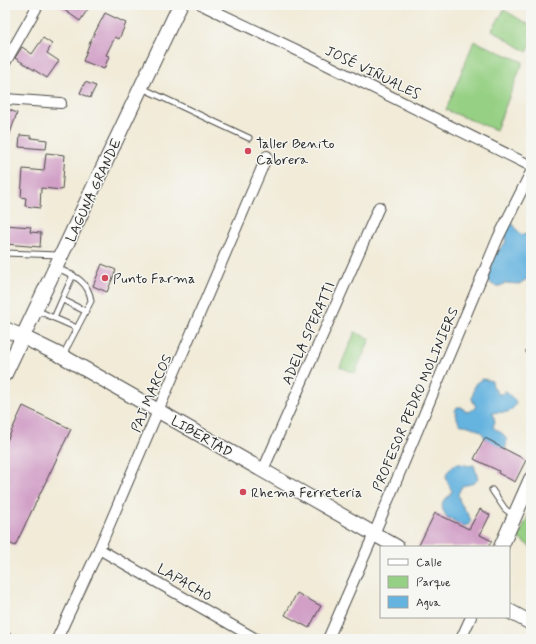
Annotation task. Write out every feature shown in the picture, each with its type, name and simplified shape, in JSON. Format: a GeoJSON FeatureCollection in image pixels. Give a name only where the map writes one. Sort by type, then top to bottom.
{"type":"FeatureCollection","features":[{"type":"Feature","properties":{"kind":"main road","name":"LAGUNA GRANDE"},"geometry":{"type":"LineString","coordinates":[[5,374],[180,5]]}},
{"type":"Feature","properties":{"kind":"main road","name":"LIBERTAD"},"geometry":{"type":"LineString","coordinates":[[5,329],[62,356],[395,546]]}},
{"type":"Feature","properties":{"kind":"main road"},"geometry":{"type":"LineString","coordinates":[[501,546],[531,479]]}},
{"type":"Feature","properties":{"kind":"main road"},"geometry":{"type":"LineString","coordinates":[[510,612],[531,623]]}},
{"type":"Feature","properties":{"kind":"street"},"geometry":{"type":"LineString","coordinates":[[5,63],[38,5]]}},
{"type":"Feature","properties":{"kind":"street","name":"JOSÉ VIÑUALES"},"geometry":{"type":"LineString","coordinates":[[202,5],[305,54],[531,166]]}},
{"type":"Feature","properties":{"kind":"street"},"geometry":{"type":"LineString","coordinates":[[5,99],[61,104]]}},
{"type":"Feature","properties":{"kind":"street","name":"PAI MARCOS"},"geometry":{"type":"LineString","coordinates":[[57,639],[99,549],[159,411],[267,156]]}},
{"type":"Feature","properties":{"kind":"street","name":"PROFESOR PEDRO MOLINIERS"},"geometry":{"type":"LineString","coordinates":[[328,639],[374,534],[498,238],[531,172]]}},
{"type":"Feature","properties":{"kind":"street","name":"ADELA SPERATTI"},"geometry":{"type":"LineString","coordinates":[[263,470],[379,207]]}},
{"type":"Feature","properties":{"kind":"street","name":"LAPACHO"},"geometry":{"type":"LineString","coordinates":[[99,549],[256,639]]}},
{"type":"Feature","properties":{"kind":"street"},"geometry":{"type":"LineString","coordinates":[[461,639],[471,618]]}},
{"type":"Feature","properties":{"kind":"lane"},"geometry":{"type":"LineString","coordinates":[[141,88],[249,138]]}},
{"type":"Feature","properties":{"kind":"lane"},"geometry":{"type":"LineString","coordinates":[[5,253],[59,261],[86,286],[90,293],[91,301],[62,356]]}},
{"type":"Feature","properties":{"kind":"lane"},"geometry":{"type":"LineString","coordinates":[[54,318],[73,275]]}},
{"type":"Feature","properties":{"kind":"lane"},"geometry":{"type":"LineString","coordinates":[[63,300],[85,311]]}},
{"type":"Feature","properties":{"kind":"lane"},"geometry":{"type":"LineString","coordinates":[[36,310],[77,328]]}},
{"type":"Feature","properties":{"kind":"lane"},"geometry":{"type":"LineString","coordinates":[[492,490],[505,509],[515,516]]}},
{"type":"Feature","properties":{"kind":"green space"},"geometry":{"type":"Polygon","coordinates":[[[504,10],[531,26],[531,46],[527,52],[492,30],[504,10]]]}},
{"type":"Feature","properties":{"kind":"green space"},"geometry":{"type":"Polygon","coordinates":[[[474,41],[523,62],[496,130],[446,110],[474,41]]]}},
{"type":"Feature","properties":{"kind":"green space"},"geometry":{"type":"Polygon","coordinates":[[[355,332],[370,339],[355,373],[340,367],[355,332]]]}},
{"type":"Feature","properties":{"kind":"green space"},"geometry":{"type":"Polygon","coordinates":[[[531,510],[531,547],[518,538],[531,510]]]}},
{"type":"Feature","properties":{"kind":"water"},"geometry":{"type":"Polygon","coordinates":[[[508,224],[513,224],[521,235],[531,234],[531,281],[527,279],[519,284],[505,283],[500,286],[495,286],[487,278],[489,275],[492,255],[505,243],[505,234],[508,224]]]}},
{"type":"Feature","properties":{"kind":"water"},"geometry":{"type":"Polygon","coordinates":[[[483,379],[492,381],[498,394],[503,394],[505,390],[515,400],[516,404],[508,412],[493,413],[495,422],[493,426],[505,436],[506,439],[503,455],[487,449],[483,434],[474,428],[461,425],[455,411],[457,407],[462,407],[465,411],[469,412],[476,407],[472,399],[475,384],[483,379]]]}},
{"type":"Feature","properties":{"kind":"water"},"geometry":{"type":"Polygon","coordinates":[[[456,464],[469,466],[474,465],[478,479],[473,483],[462,486],[458,494],[460,502],[471,521],[468,525],[464,526],[448,518],[442,508],[443,501],[452,491],[446,476],[448,471],[456,464]]]}},
{"type":"Feature","properties":{"kind":"building"},"geometry":{"type":"Polygon","coordinates":[[[57,5],[82,5],[88,9],[80,21],[57,5]]]}},
{"type":"Feature","properties":{"kind":"building"},"geometry":{"type":"Polygon","coordinates":[[[105,13],[126,23],[119,39],[115,37],[106,55],[109,56],[104,69],[83,61],[90,42],[105,13]]]}},
{"type":"Feature","properties":{"kind":"building"},"geometry":{"type":"Polygon","coordinates":[[[43,38],[52,44],[47,53],[59,61],[47,78],[15,58],[22,47],[32,54],[43,38]]]}},
{"type":"Feature","properties":{"kind":"building"},"geometry":{"type":"Polygon","coordinates":[[[85,82],[96,86],[90,98],[80,93],[85,82]]]}},
{"type":"Feature","properties":{"kind":"building"},"geometry":{"type":"Polygon","coordinates":[[[5,108],[17,113],[6,145],[5,144],[5,108]]]}},
{"type":"Feature","properties":{"kind":"building"},"geometry":{"type":"Polygon","coordinates":[[[20,135],[47,140],[46,149],[19,147],[20,135]]]}},
{"type":"Feature","properties":{"kind":"building"},"geometry":{"type":"Polygon","coordinates":[[[46,153],[65,155],[62,190],[41,188],[40,208],[25,206],[26,198],[21,197],[23,169],[44,171],[46,153]]]}},
{"type":"Feature","properties":{"kind":"building"},"geometry":{"type":"Polygon","coordinates":[[[5,225],[31,227],[30,232],[41,233],[40,247],[5,244],[5,225]]]}},
{"type":"Feature","properties":{"kind":"building","name":"Punto Farma"},"geometry":{"type":"Polygon","coordinates":[[[102,264],[116,270],[107,292],[93,286],[102,264]]]}},
{"type":"Feature","properties":{"kind":"building"},"geometry":{"type":"Polygon","coordinates":[[[23,406],[71,429],[15,546],[5,541],[5,445],[23,406]]]}},
{"type":"Feature","properties":{"kind":"building"},"geometry":{"type":"Polygon","coordinates":[[[485,438],[526,460],[515,482],[498,473],[499,471],[474,459],[485,438]]]}},
{"type":"Feature","properties":{"kind":"building"},"geometry":{"type":"Polygon","coordinates":[[[480,509],[490,515],[480,535],[492,541],[489,546],[418,546],[435,513],[469,529],[480,509]]]}},
{"type":"Feature","properties":{"kind":"building"},"geometry":{"type":"Polygon","coordinates":[[[297,593],[321,606],[309,628],[285,615],[297,593]]]}},
{"type":"Feature","properties":{"kind":"place","name":"Taller Benito Cabrera"},"geometry":{"type":"Point","coordinates":[248,151]}},
{"type":"Feature","properties":{"kind":"place","name":"Punto Farma"},"geometry":{"type":"Point","coordinates":[105,278]}},
{"type":"Feature","properties":{"kind":"place","name":"Rhema Ferreteria"},"geometry":{"type":"Point","coordinates":[243,492]}}]}
